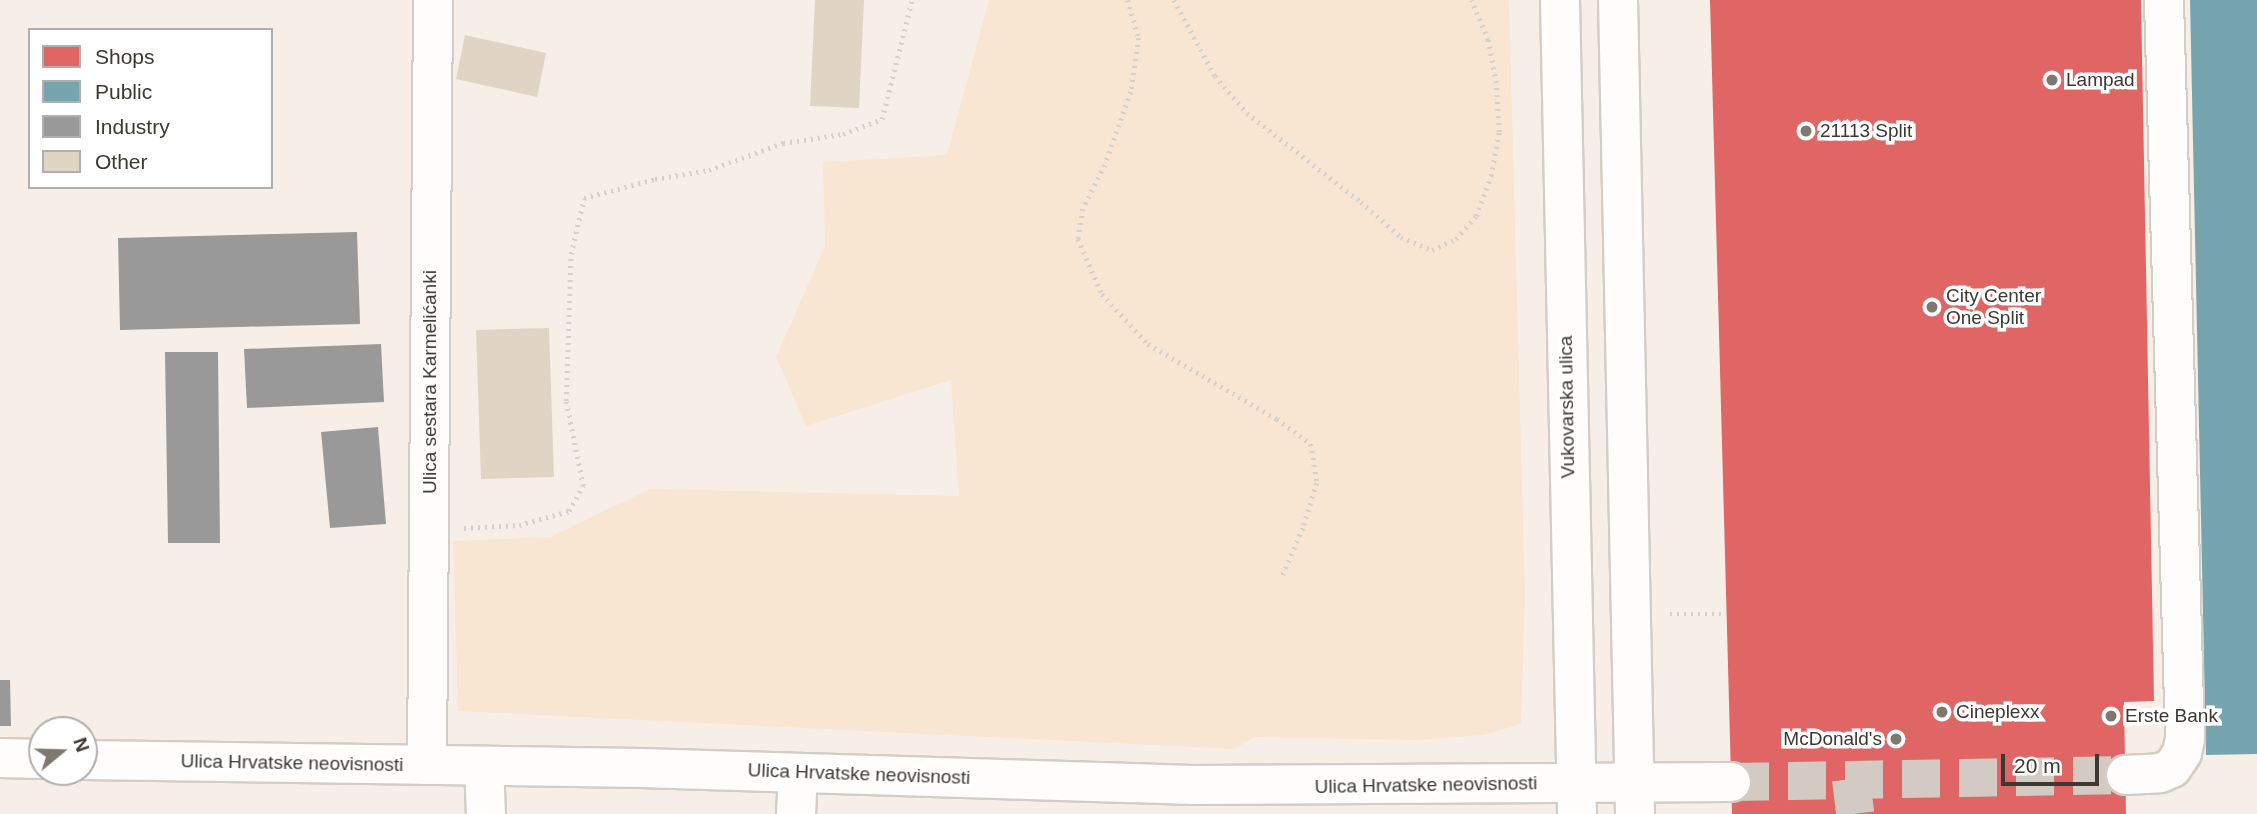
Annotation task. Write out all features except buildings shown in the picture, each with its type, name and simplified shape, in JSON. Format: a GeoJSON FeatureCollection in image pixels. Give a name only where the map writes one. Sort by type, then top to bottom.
{"type":"FeatureCollection","features":[{"type":"Feature","properties":{"kind":"street","name":"Ulica sestara Karmelićanki"},"geometry":{"type":"LineString","coordinates":[[427,765],[433,0]]}},
{"type":"Feature","properties":{"kind":"street","name":"Vukovarska ulica"},"geometry":{"type":"LineString","coordinates":[[1560,0],[1576,799]]}},
{"type":"Feature","properties":{"kind":"street"},"geometry":{"type":"LineString","coordinates":[[1618,0],[1634,799]]}},
{"type":"Feature","properties":{"kind":"street"},"geometry":{"type":"LineString","coordinates":[[2126,775],[2160,773],[2172,768],[2182,753],[2185,739],[2164,0]]}},
{"type":"Feature","properties":{"kind":"street"},"geometry":{"type":"LineString","coordinates":[[0,758],[28,759]]}},
{"type":"Feature","properties":{"kind":"street","name":"Ulica Hrvatske neovisnosti"},"geometry":{"type":"LineString","coordinates":[[98,760],[798,772],[1576,799],[1634,799],[1731,782]]}},
{"type":"Feature","properties":{"kind":"street"},"geometry":{"type":"LineString","coordinates":[[484,766],[486,814]]}},
{"type":"Feature","properties":{"kind":"street"},"geometry":{"type":"LineString","coordinates":[[796,814],[798,772]]}},
{"type":"Feature","properties":{"kind":"path"},"geometry":{"type":"LineString","coordinates":[[429,531],[519,525],[569,511],[583,486],[566,401],[571,254],[584,198],[655,179],[709,170],[783,143],[843,134],[882,119],[912,0]]}},
{"type":"Feature","properties":{"kind":"path"},"geometry":{"type":"LineString","coordinates":[[1128,0],[1139,38],[1131,92],[1105,165],[1083,209],[1079,239],[1102,294],[1148,344],[1277,419],[1311,444],[1317,484],[1303,528],[1282,577]]}},
{"type":"Feature","properties":{"kind":"path"},"geometry":{"type":"LineString","coordinates":[[1174,0],[1215,75],[1247,113],[1401,237],[1433,250],[1456,239],[1476,216],[1491,176],[1499,132],[1496,83],[1488,40],[1471,0]]}},
{"type":"Feature","properties":{"kind":"path"},"geometry":{"type":"LineString","coordinates":[[1670,614],[1726,614]]}},
{"type":"Feature","properties":{"kind":"shaded area"},"geometry":{"type":"Polygon","coordinates":[[[989,0],[1509,0],[1525,596],[1521,724],[1484,735],[1416,740],[1255,737],[1234,749],[458,711],[453,541],[550,537],[650,489],[959,496],[951,380],[806,426],[776,357],[825,246],[823,162],[947,155],[989,0]]]}},
{"type":"Feature","properties":{"kind":"tunnel"},"geometry":{"type":"LineString","coordinates":[[1731,782],[2126,775]]}},
{"type":"Feature","properties":{"kind":"tunnel"},"geometry":{"type":"LineString","coordinates":[[1851,779],[1855,814]]}},
{"type":"Feature","properties":{"kind":"place","name":"Lampad"},"geometry":{"type":"Point","coordinates":[2052,80]}},
{"type":"Feature","properties":{"kind":"place","name":"21113 Split"},"geometry":{"type":"Point","coordinates":[1806,131]}},
{"type":"Feature","properties":{"kind":"place","name":"City Center One Split"},"geometry":{"type":"Point","coordinates":[1932,307]}},
{"type":"Feature","properties":{"kind":"place","name":"Cineplexx"},"geometry":{"type":"Point","coordinates":[1942,712]}},
{"type":"Feature","properties":{"kind":"place","name":"Erste Bank"},"geometry":{"type":"Point","coordinates":[2111,716]}},
{"type":"Feature","properties":{"kind":"place","name":"McDonald's"},"geometry":{"type":"Point","coordinates":[1896,739]}}]}
